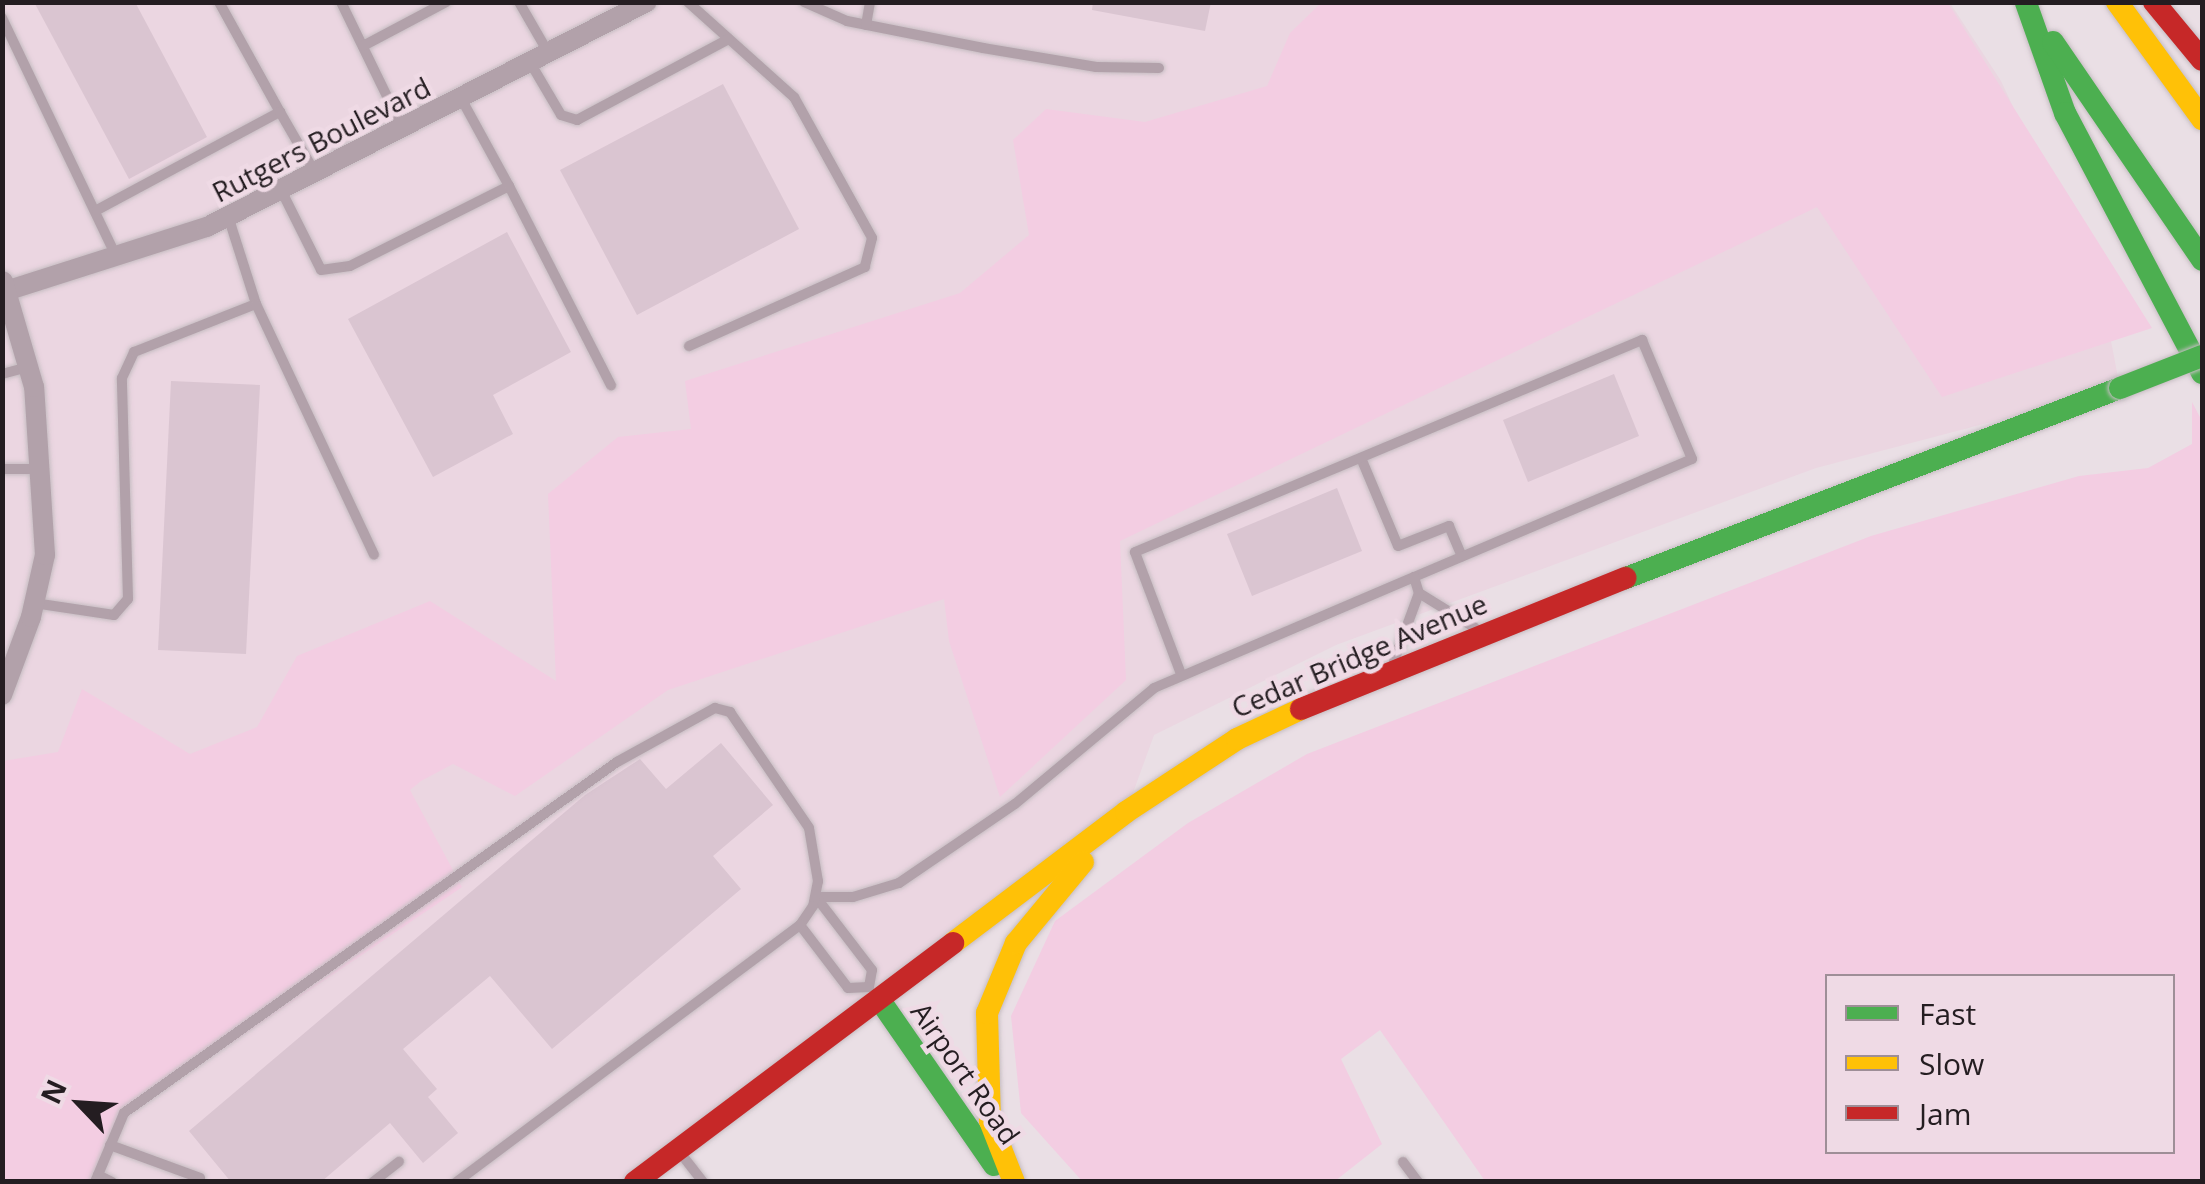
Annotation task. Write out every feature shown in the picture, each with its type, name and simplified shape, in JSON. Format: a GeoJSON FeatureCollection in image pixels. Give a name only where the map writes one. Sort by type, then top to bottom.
{"type":"FeatureCollection","features":[{"type":"Feature","properties":{"kind":"main road"},"geometry":{"type":"LineString","coordinates":[[2118,2],[2202,119]]}},
{"type":"Feature","properties":{"kind":"main road"},"geometry":{"type":"LineString","coordinates":[[2154,2],[2202,60]]}},
{"type":"Feature","properties":{"kind":"main road"},"geometry":{"type":"LineString","coordinates":[[2026,3],[2202,260]]}},
{"type":"Feature","properties":{"kind":"main road"},"geometry":{"type":"LineString","coordinates":[[2026,3],[2065,113],[2202,373]]}},
{"type":"Feature","properties":{"kind":"main road","name":"Cedar Bridge Avenue"},"geometry":{"type":"LineString","coordinates":[[639,1180],[874,993],[1126,812],[1237,739],[1392,668],[2202,356]]}},
{"type":"Feature","properties":{"kind":"main road"},"geometry":{"type":"LineString","coordinates":[[1014,1182],[990,1122],[983,1056],[994,986],[1016,942],[1126,812]]}},
{"type":"Feature","properties":{"kind":"main road","name":"Airport Road"},"geometry":{"type":"LineString","coordinates":[[874,993],[1005,1182]]}},
{"type":"Feature","properties":{"kind":"street","name":"Rutgers Boulevard"},"geometry":{"type":"LineString","coordinates":[[4,285],[117,258],[228,216],[462,100],[646,2]]}},
{"type":"Feature","properties":{"kind":"street"},"geometry":{"type":"LineString","coordinates":[[3,693],[34,603],[45,555],[42,469],[28,367],[4,285]]}},
{"type":"Feature","properties":{"kind":"lane"},"geometry":{"type":"LineString","coordinates":[[219,2],[314,171]]}},
{"type":"Feature","properties":{"kind":"lane"},"geometry":{"type":"LineString","coordinates":[[341,2],[402,128]]}},
{"type":"Feature","properties":{"kind":"lane"},"geometry":{"type":"LineString","coordinates":[[363,46],[446,2]]}},
{"type":"Feature","properties":{"kind":"lane"},"geometry":{"type":"LineString","coordinates":[[519,2],[562,116],[577,120],[729,39]]}},
{"type":"Feature","properties":{"kind":"lane"},"geometry":{"type":"LineString","coordinates":[[688,2],[794,97],[872,238],[865,267],[689,346]]}},
{"type":"Feature","properties":{"kind":"lane"},"geometry":{"type":"LineString","coordinates":[[804,2],[866,25],[1096,67],[1159,68]]}},
{"type":"Feature","properties":{"kind":"lane"},"geometry":{"type":"LineString","coordinates":[[866,25],[870,2]]}},
{"type":"Feature","properties":{"kind":"lane"},"geometry":{"type":"LineString","coordinates":[[2,18],[117,258]]}},
{"type":"Feature","properties":{"kind":"lane"},"geometry":{"type":"LineString","coordinates":[[462,100],[611,384]]}},
{"type":"Feature","properties":{"kind":"lane"},"geometry":{"type":"LineString","coordinates":[[97,210],[280,112]]}},
{"type":"Feature","properties":{"kind":"lane"},"geometry":{"type":"LineString","coordinates":[[280,189],[326,273],[509,186]]}},
{"type":"Feature","properties":{"kind":"lane"},"geometry":{"type":"LineString","coordinates":[[228,216],[256,304],[374,555]]}},
{"type":"Feature","properties":{"kind":"lane"},"geometry":{"type":"LineString","coordinates":[[34,603],[114,615],[128,600],[122,378],[134,352],[256,304]]}},
{"type":"Feature","properties":{"kind":"lane"},"geometry":{"type":"LineString","coordinates":[[816,897],[853,897],[928,867],[1112,728],[1154,688],[1181,674],[1692,459],[1642,340],[1135,552],[1181,674]]}},
{"type":"Feature","properties":{"kind":"lane"},"geometry":{"type":"LineString","coordinates":[[2,374],[28,367]]}},
{"type":"Feature","properties":{"kind":"lane"},"geometry":{"type":"LineString","coordinates":[[1360,458],[1398,546],[1449,526],[1462,556]]}},
{"type":"Feature","properties":{"kind":"lane"},"geometry":{"type":"LineString","coordinates":[[2,469],[42,469]]}},
{"type":"Feature","properties":{"kind":"lane"},"geometry":{"type":"LineString","coordinates":[[1414,577],[1420,594],[1482,633]]}},
{"type":"Feature","properties":{"kind":"lane"},"geometry":{"type":"LineString","coordinates":[[1392,668],[1420,594]]}},
{"type":"Feature","properties":{"kind":"lane"},"geometry":{"type":"LineString","coordinates":[[112,1182],[97,1178],[124,1114],[617,762],[715,708],[730,712],[793,801],[817,852],[816,897],[800,925],[456,1182]]}},
{"type":"Feature","properties":{"kind":"lane"},"geometry":{"type":"LineString","coordinates":[[800,925],[848,988],[874,993],[872,970],[816,897]]}},
{"type":"Feature","properties":{"kind":"lane"},"geometry":{"type":"LineString","coordinates":[[110,1145],[200,1178]]}},
{"type":"Feature","properties":{"kind":"lane"},"geometry":{"type":"LineString","coordinates":[[677,1149],[703,1182]]}},
{"type":"Feature","properties":{"kind":"lane"},"geometry":{"type":"LineString","coordinates":[[374,1182],[399,1162]]}},
{"type":"Feature","properties":{"kind":"lane"},"geometry":{"type":"LineString","coordinates":[[1403,1162],[1418,1182]]}},
{"type":"Feature","properties":{"kind":"shaded area"},"geometry":{"type":"Polygon","coordinates":[[[2,3],[1950,3],[2001,81],[2103,299],[2120,388],[1816,468],[1336,645],[1154,735],[1126,812],[640,1181],[3,1181],[2,3]]]}},
{"type":"Feature","properties":{"kind":"shaded area"},"geometry":{"type":"Polygon","coordinates":[[[1321,3],[1948,3],[2152,328],[1942,397],[1817,207],[1120,541],[1126,680],[1000,797],[949,641],[944,599],[668,690],[515,796],[453,764],[421,781],[410,790],[462,887],[129,1113],[99,1181],[3,1182],[3,761],[58,752],[82,689],[190,754],[257,727],[297,656],[430,601],[556,681],[548,494],[618,437],[691,429],[685,381],[960,293],[1029,235],[1013,140],[1046,109],[1145,122],[1267,86],[1290,33],[1321,3]]]}},
{"type":"Feature","properties":{"kind":"shaded area"},"geometry":{"type":"Polygon","coordinates":[[[2192,402],[2202,421],[2202,1181],[1485,1181],[1380,1030],[1341,1059],[1382,1144],[1335,1181],[1082,1181],[1021,1113],[1011,1016],[1055,921],[1188,823],[1307,754],[1871,536],[2079,476],[2148,468],[2192,444],[2192,402]]]}},
{"type":"Feature","properties":{"kind":"building"},"geometry":{"type":"Polygon","coordinates":[[[34,2],[135,2],[207,137],[129,179],[34,2]]]}},
{"type":"Feature","properties":{"kind":"building"},"geometry":{"type":"Polygon","coordinates":[[[1093,2],[1211,2],[1205,31],[1092,10],[1093,2]]]}},
{"type":"Feature","properties":{"kind":"building"},"geometry":{"type":"Polygon","coordinates":[[[723,84],[799,229],[637,315],[560,170],[723,84]]]}},
{"type":"Feature","properties":{"kind":"building"},"geometry":{"type":"Polygon","coordinates":[[[507,232],[571,352],[493,395],[513,434],[433,477],[348,319],[507,232]]]}},
{"type":"Feature","properties":{"kind":"building"},"geometry":{"type":"Polygon","coordinates":[[[1614,374],[1639,436],[1528,482],[1503,420],[1614,374]]]}},
{"type":"Feature","properties":{"kind":"building"},"geometry":{"type":"Polygon","coordinates":[[[171,381],[260,385],[246,654],[158,650],[171,381]]]}},
{"type":"Feature","properties":{"kind":"building"},"geometry":{"type":"Polygon","coordinates":[[[1337,488],[1362,551],[1252,596],[1227,534],[1337,488]]]}},
{"type":"Feature","properties":{"kind":"building"},"geometry":{"type":"Polygon","coordinates":[[[721,743],[773,805],[713,856],[741,889],[552,1049],[490,976],[403,1049],[437,1089],[428,1097],[458,1133],[423,1163],[390,1123],[321,1182],[231,1182],[189,1131],[585,795],[640,759],[666,789],[721,743]]]}},
{"type":"Feature","properties":{"kind":"traffic: fast"},"geometry":{"type":"LineString","coordinates":[[2026,3],[2065,113],[2202,373]]}},
{"type":"Feature","properties":{"kind":"traffic: fast"},"geometry":{"type":"LineString","coordinates":[[2053,42],[2202,260]]}},
{"type":"Feature","properties":{"kind":"traffic: fast"},"geometry":{"type":"LineString","coordinates":[[2120,388],[2202,356]]}},
{"type":"Feature","properties":{"kind":"traffic: fast"},"geometry":{"type":"LineString","coordinates":[[1626,578],[2120,388]]}},
{"type":"Feature","properties":{"kind":"traffic: fast"},"geometry":{"type":"LineString","coordinates":[[879,999],[994,1165]]}},
{"type":"Feature","properties":{"kind":"traffic: slow"},"geometry":{"type":"LineString","coordinates":[[2117,2],[2202,119]]}},
{"type":"Feature","properties":{"kind":"traffic: slow"},"geometry":{"type":"LineString","coordinates":[[953,943],[1126,812],[1237,739],[1301,709]]}},
{"type":"Feature","properties":{"kind":"traffic: slow"},"geometry":{"type":"LineString","coordinates":[[1014,1182],[990,1121],[987,1013],[1016,943],[1083,862]]}},
{"type":"Feature","properties":{"kind":"traffic: jam"},"geometry":{"type":"LineString","coordinates":[[2154,2],[2202,60]]}},
{"type":"Feature","properties":{"kind":"traffic: jam"},"geometry":{"type":"LineString","coordinates":[[1301,709],[1626,578]]}},
{"type":"Feature","properties":{"kind":"traffic: jam"},"geometry":{"type":"LineString","coordinates":[[635,1182],[953,943]]}}]}
